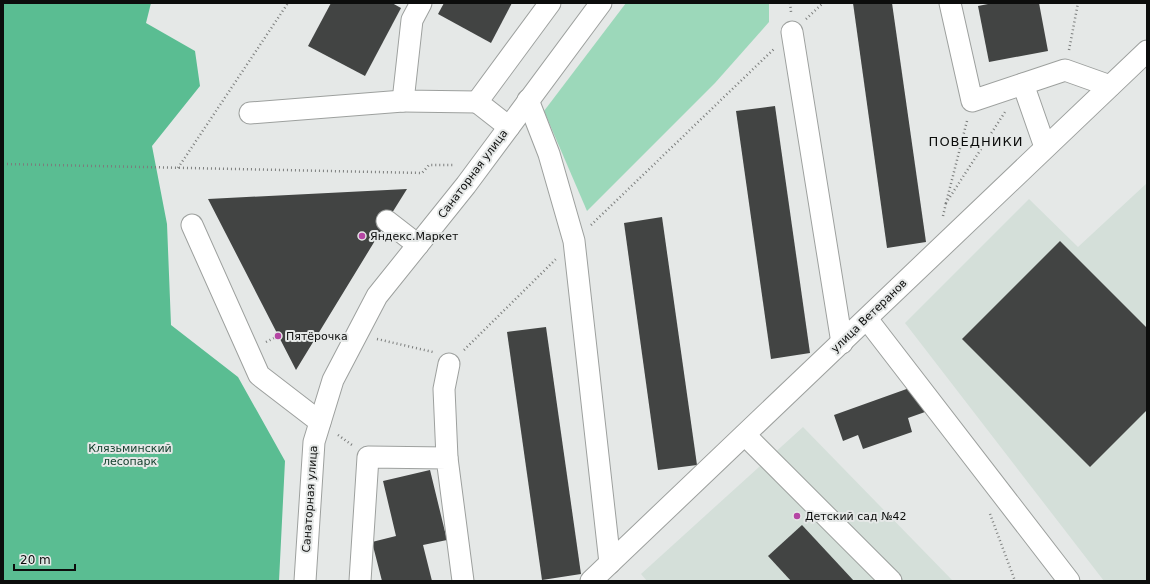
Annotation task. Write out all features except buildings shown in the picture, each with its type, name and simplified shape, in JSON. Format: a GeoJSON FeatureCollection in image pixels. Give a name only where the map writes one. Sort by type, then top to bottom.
{"type":"FeatureCollection","features":[{"type":"Feature","properties":{"kind":"street"},"geometry":{"type":"LineString","coordinates":[[403,101],[412,20],[421,3]]}},
{"type":"Feature","properties":{"kind":"street"},"geometry":{"type":"LineString","coordinates":[[477,102],[550,3]]}},
{"type":"Feature","properties":{"kind":"street","name":"Санаторная улица"},"geometry":{"type":"LineString","coordinates":[[305,581],[314,442],[326,427],[333,380],[377,296],[466,185],[601,3]]}},
{"type":"Feature","properties":{"kind":"street"},"geometry":{"type":"LineString","coordinates":[[950,3],[972,101],[1065,70],[1110,86]]}},
{"type":"Feature","properties":{"kind":"street"},"geometry":{"type":"LineString","coordinates":[[792,32],[842,343]]}},
{"type":"Feature","properties":{"kind":"street","name":"улица Ветеранов"},"geometry":{"type":"LineString","coordinates":[[591,581],[1147,51]]}},
{"type":"Feature","properties":{"kind":"street"},"geometry":{"type":"LineString","coordinates":[[1023,84],[1045,147]]}},
{"type":"Feature","properties":{"kind":"street"},"geometry":{"type":"LineString","coordinates":[[528,100],[549,154],[574,242],[610,563]]}},
{"type":"Feature","properties":{"kind":"street"},"geometry":{"type":"LineString","coordinates":[[250,113],[403,101],[477,102],[509,127]]}},
{"type":"Feature","properties":{"kind":"street"},"geometry":{"type":"LineString","coordinates":[[387,221],[418,245]]}},
{"type":"Feature","properties":{"kind":"street"},"geometry":{"type":"LineString","coordinates":[[192,224],[259,375],[326,427]]}},
{"type":"Feature","properties":{"kind":"street"},"geometry":{"type":"LineString","coordinates":[[867,319],[1069,581]]}},
{"type":"Feature","properties":{"kind":"street"},"geometry":{"type":"LineString","coordinates":[[449,364],[444,390],[447,458],[463,581]]}},
{"type":"Feature","properties":{"kind":"street"},"geometry":{"type":"LineString","coordinates":[[745,435],[891,581]]}},
{"type":"Feature","properties":{"kind":"street"},"geometry":{"type":"LineString","coordinates":[[360,581],[368,457],[447,458]]}},
{"type":"Feature","properties":{"kind":"path"},"geometry":{"type":"LineString","coordinates":[[178,168],[288,3]]}},
{"type":"Feature","properties":{"kind":"path"},"geometry":{"type":"LineString","coordinates":[[373,337],[436,353],[449,364],[823,3]]}},
{"type":"Feature","properties":{"kind":"path"},"geometry":{"type":"LineString","coordinates":[[1065,70],[1078,3]]}},
{"type":"Feature","properties":{"kind":"path"},"geometry":{"type":"LineString","coordinates":[[972,101],[946,203],[1006,110]]}},
{"type":"Feature","properties":{"kind":"path"},"geometry":{"type":"LineString","coordinates":[[3,164],[422,173],[429,165],[456,165]]}},
{"type":"Feature","properties":{"kind":"path"},"geometry":{"type":"LineString","coordinates":[[326,427],[368,457]]}},
{"type":"Feature","properties":{"kind":"shaded area"},"geometry":{"type":"Polygon","coordinates":[[[1147,183],[1147,581],[1104,581],[905,323],[1029,199],[1078,247],[1147,183]]]}},
{"type":"Feature","properties":{"kind":"shaded area","name":"Детский сад №42"},"geometry":{"type":"Polygon","coordinates":[[[803,427],[953,581],[647,581],[641,574],[803,427]]]}},
{"type":"Feature","properties":{"kind":"green space","name":"Клязьминский лесопарк"},"geometry":{"type":"Polygon","coordinates":[[[3,3],[151,3],[146,23],[195,51],[200,86],[152,146],[167,224],[171,325],[238,377],[285,461],[279,581],[3,581],[3,3]]]}},
{"type":"Feature","properties":{"kind":"green space"},"geometry":{"type":"Polygon","coordinates":[[[626,3],[769,3],[769,22],[715,83],[587,211],[544,111],[626,3]]]}},
{"type":"Feature","properties":{"kind":"place","name":"Яндекс.Маркет"},"geometry":{"type":"Point","coordinates":[362,236]}},
{"type":"Feature","properties":{"kind":"place","name":"Пятёрочка"},"geometry":{"type":"Point","coordinates":[278,336]}},
{"type":"Feature","properties":{"kind":"place","name":"Детский сад №42"},"geometry":{"type":"Point","coordinates":[797,516]}},
{"type":"Feature","properties":{"kind":"district","name":"ПОВЕДНИКИ"},"geometry":{"type":"Point","coordinates":[976,141]}}]}
